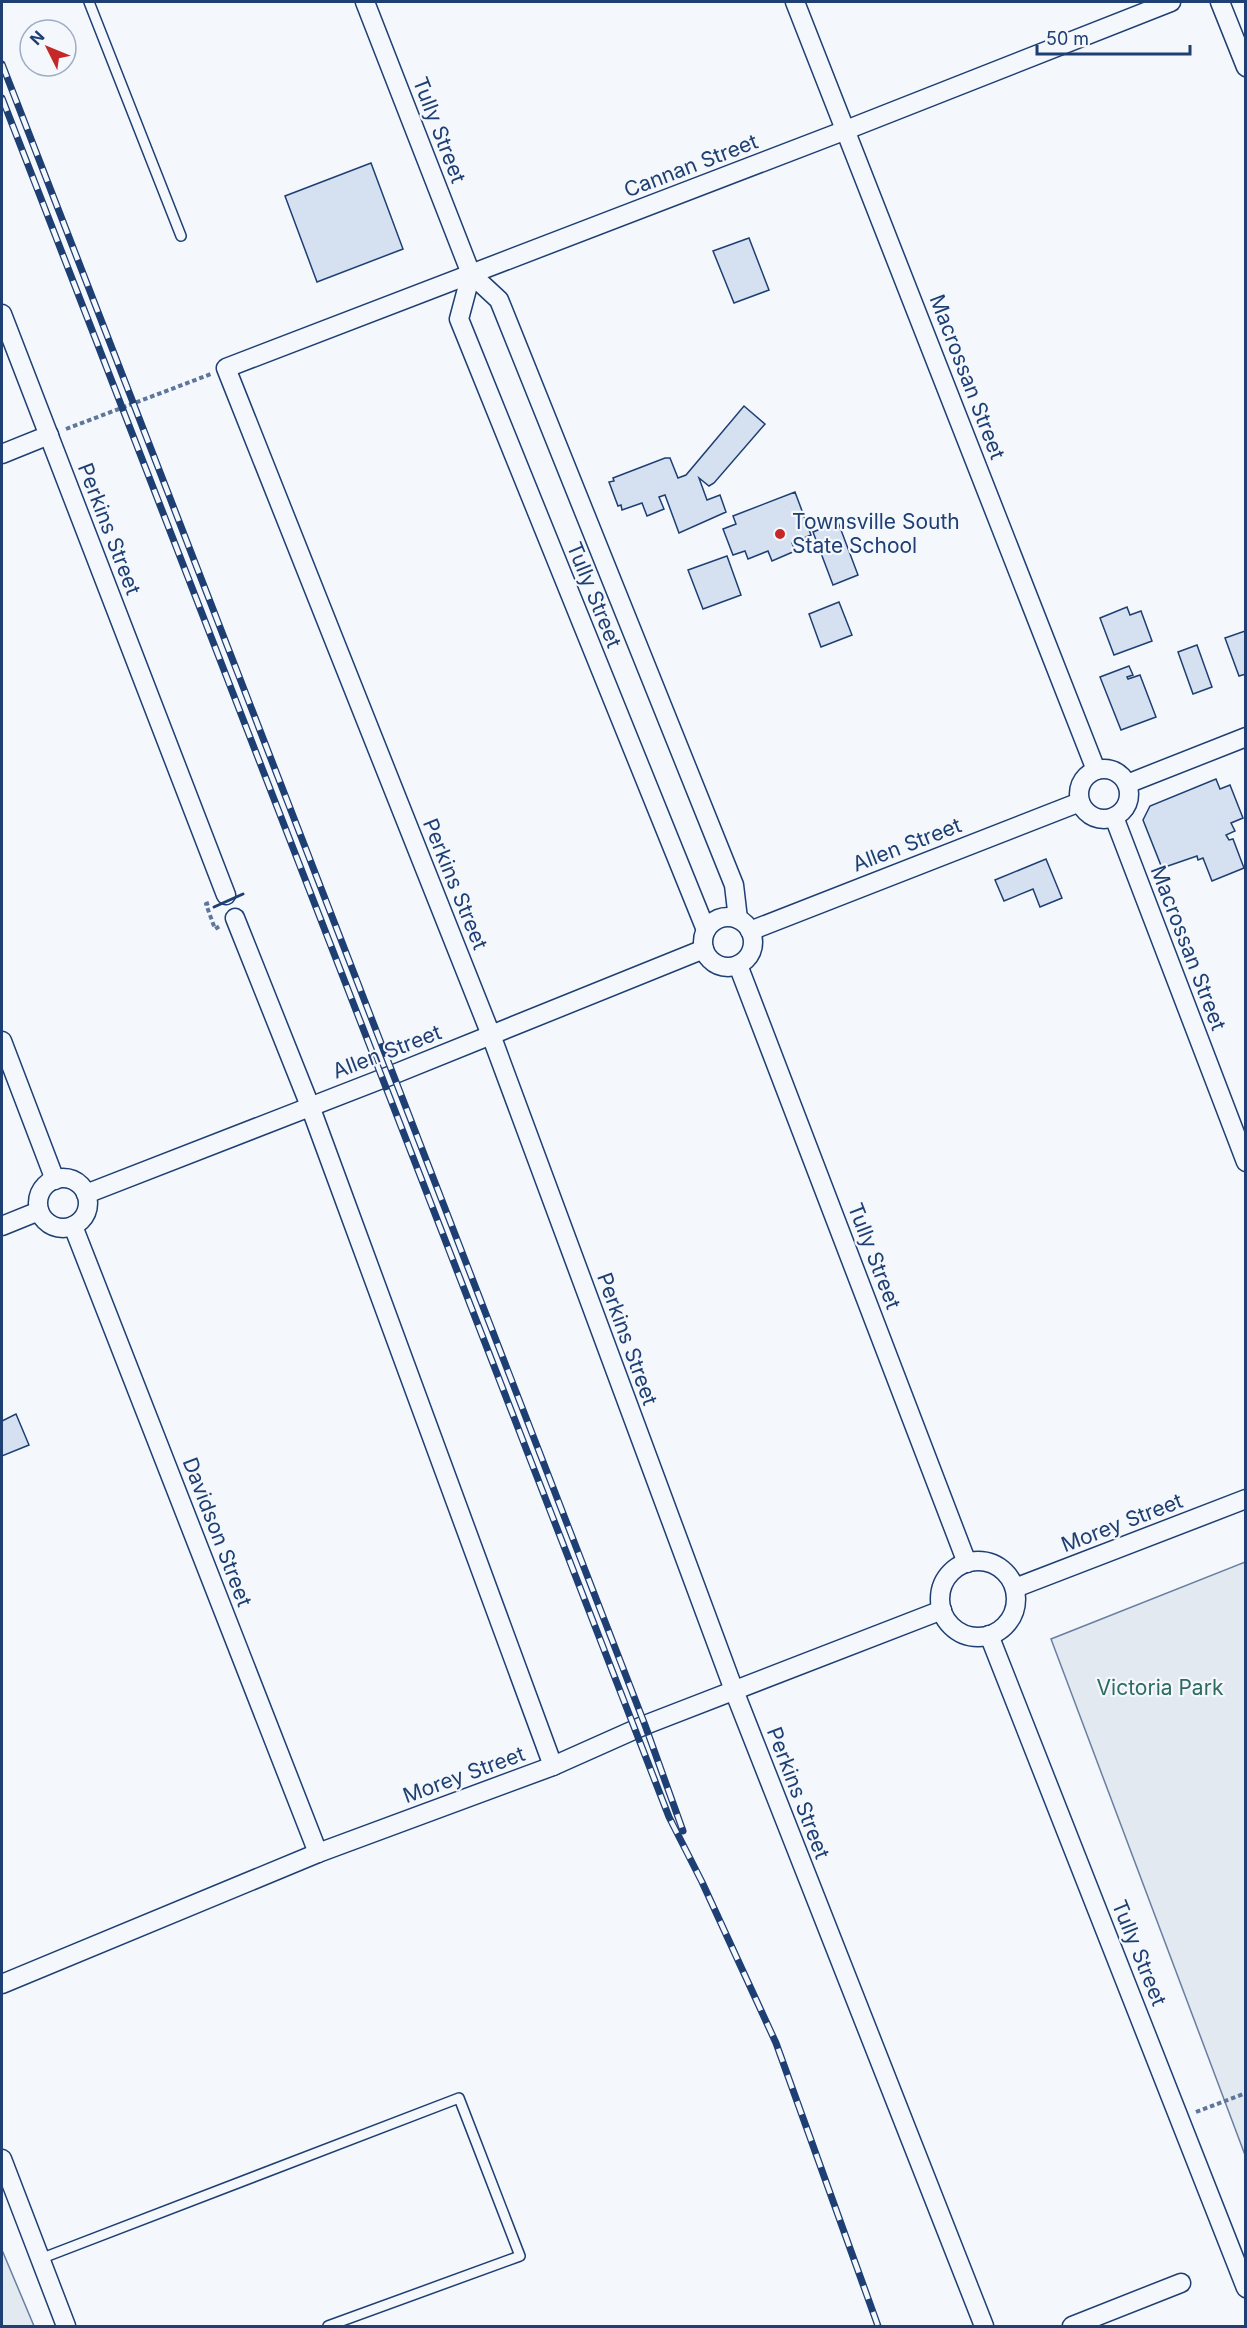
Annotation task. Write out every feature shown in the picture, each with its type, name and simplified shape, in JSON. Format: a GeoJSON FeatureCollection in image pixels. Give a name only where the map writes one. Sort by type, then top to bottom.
{"type":"FeatureCollection","features":[{"type":"Feature","properties":{"kind":"street","name":"Tully Street"},"geometry":{"type":"LineString","coordinates":[[365,2],[471,274],[499,300],[734,885],[744,925]]}},
{"type":"Feature","properties":{"kind":"street","name":"Macrossan Street"},"geometry":{"type":"LineString","coordinates":[[795,2],[1096,770]]}},
{"type":"Feature","properties":{"kind":"street","name":"Cannan Street"},"geometry":{"type":"LineString","coordinates":[[226,368],[846,130],[1171,2]]}},
{"type":"Feature","properties":{"kind":"street"},"geometry":{"type":"LineString","coordinates":[[1220,2],[1245,67]]}},
{"type":"Feature","properties":{"kind":"street","name":"Tully Street"},"geometry":{"type":"LineString","coordinates":[[471,274],[459,319],[706,930]]}},
{"type":"Feature","properties":{"kind":"street","name":"Perkins Street"},"geometry":{"type":"LineString","coordinates":[[2,314],[226,895]]}},
{"type":"Feature","properties":{"kind":"street","name":"Perkins Street"},"geometry":{"type":"LineString","coordinates":[[226,368],[490,1035],[735,1693],[984,2326]]}},
{"type":"Feature","properties":{"kind":"street"},"geometry":{"type":"LineString","coordinates":[[2,454],[49,435]]}},
{"type":"Feature","properties":{"kind":"street"},"geometry":{"type":"LineString","coordinates":[[1127,784],[1245,737]]}},
{"type":"Feature","properties":{"kind":"street"},"geometry":{"type":"LineString","coordinates":[[1096,770],[1114,771],[1127,784],[1128,802],[1124,810],[1114,817],[1094,817],[1086,812],[1080,802],[1082,782],[1096,770]]}},
{"type":"Feature","properties":{"kind":"street","name":"Allen Street"},"geometry":{"type":"LineString","coordinates":[[744,925],[1080,802]]}},
{"type":"Feature","properties":{"kind":"street","name":"Macrossan Street"},"geometry":{"type":"LineString","coordinates":[[1114,817],[1245,1162]]}},
{"type":"Feature","properties":{"kind":"street"},"geometry":{"type":"LineString","coordinates":[[235,918],[310,1106],[553,1766]]}},
{"type":"Feature","properties":{"kind":"street"},"geometry":{"type":"LineString","coordinates":[[720,918],[744,925],[753,944],[748,956],[738,965],[728,967],[717,965],[704,949],[706,930],[720,918]]}},
{"type":"Feature","properties":{"kind":"street","name":"Allen Street"},"geometry":{"type":"LineString","coordinates":[[86,1194],[704,949]]}},
{"type":"Feature","properties":{"kind":"street","name":"Tully Street"},"geometry":{"type":"LineString","coordinates":[[738,965],[967,1563]]}},
{"type":"Feature","properties":{"kind":"street"},"geometry":{"type":"LineString","coordinates":[[2,1041],[56,1180]]}},
{"type":"Feature","properties":{"kind":"street"},"geometry":{"type":"LineString","coordinates":[[56,1180],[73,1180],[86,1194],[87,1212],[73,1226],[52,1226],[45,1221],[39,1211],[38,1202],[41,1191],[56,1180]]}},
{"type":"Feature","properties":{"kind":"street"},"geometry":{"type":"LineString","coordinates":[[2,1226],[39,1211]]}},
{"type":"Feature","properties":{"kind":"street","name":"Davidson Street"},"geometry":{"type":"LineString","coordinates":[[73,1226],[318,1853]]}},
{"type":"Feature","properties":{"kind":"street","name":"Morey Street"},"geometry":{"type":"LineString","coordinates":[[1015,1588],[1245,1499]]}},
{"type":"Feature","properties":{"kind":"street"},"geometry":{"type":"LineString","coordinates":[[967,1563],[991,1563],[1009,1577],[1015,1588],[1016,1600],[1009,1622],[989,1635],[977,1637],[956,1629],[942,1610],[943,1586],[957,1568],[967,1563]]}},
{"type":"Feature","properties":{"kind":"street","name":"Morey Street"},"geometry":{"type":"LineString","coordinates":[[2,1984],[318,1853],[553,1766],[645,1725],[735,1693],[942,1610]]}},
{"type":"Feature","properties":{"kind":"street","name":"Tully Street"},"geometry":{"type":"LineString","coordinates":[[989,1635],[1245,2288]]}},
{"type":"Feature","properties":{"kind":"street"},"geometry":{"type":"LineString","coordinates":[[2,2159],[66,2326]]}},
{"type":"Feature","properties":{"kind":"street"},"geometry":{"type":"LineString","coordinates":[[1072,2326],[1181,2283]]}},
{"type":"Feature","properties":{"kind":"lane"},"geometry":{"type":"LineString","coordinates":[[89,2],[181,237]]}},
{"type":"Feature","properties":{"kind":"lane"},"geometry":{"type":"LineString","coordinates":[[40,2259],[459,2098],[520,2256],[327,2326]]}},
{"type":"Feature","properties":{"kind":"path"},"geometry":{"type":"LineString","coordinates":[[49,435],[226,368]]}},
{"type":"Feature","properties":{"kind":"path"},"geometry":{"type":"LineString","coordinates":[[1180,2118],[1245,2093]]}},
{"type":"Feature","properties":{"kind":"green space","name":"Victoria Park"},"geometry":{"type":"Polygon","coordinates":[[[1245,1562],[1245,2155],[1051,1639],[1245,1562]]]}},
{"type":"Feature","properties":{"kind":"green space"},"geometry":{"type":"Polygon","coordinates":[[[2,2250],[34,2326],[2,2326],[2,2250]]]}},
{"type":"Feature","properties":{"kind":"building"},"geometry":{"type":"Polygon","coordinates":[[[371,163],[403,249],[317,282],[285,196],[371,163]]]}},
{"type":"Feature","properties":{"kind":"building"},"geometry":{"type":"Polygon","coordinates":[[[749,238],[769,290],[734,303],[713,251],[749,238]]]}},
{"type":"Feature","properties":{"kind":"building"},"geometry":{"type":"Polygon","coordinates":[[[744,406],[765,424],[714,483],[709,486],[699,478],[707,500],[720,495],[726,512],[679,533],[665,495],[659,497],[664,509],[647,516],[642,503],[622,510],[621,505],[618,506],[609,482],[614,481],[613,478],[665,458],[670,458],[678,478],[686,475],[744,406]]]}},
{"type":"Feature","properties":{"kind":"building"},"geometry":{"type":"Polygon","coordinates":[[[795,492],[811,535],[792,543],[795,551],[772,561],[768,551],[748,559],[745,551],[733,555],[723,529],[736,524],[733,516],[795,492]]]}},
{"type":"Feature","properties":{"kind":"building"},"geometry":{"type":"Polygon","coordinates":[[[838,522],[858,575],[833,585],[813,532],[838,522]]]}},
{"type":"Feature","properties":{"kind":"building"},"geometry":{"type":"Polygon","coordinates":[[[727,556],[741,595],[703,609],[688,570],[727,556]]]}},
{"type":"Feature","properties":{"kind":"building"},"geometry":{"type":"Polygon","coordinates":[[[839,602],[852,635],[821,647],[809,614],[839,602]]]}},
{"type":"Feature","properties":{"kind":"building"},"geometry":{"type":"Polygon","coordinates":[[[1127,607],[1130,615],[1141,611],[1152,641],[1114,655],[1100,618],[1127,607]]]}},
{"type":"Feature","properties":{"kind":"building"},"geometry":{"type":"Polygon","coordinates":[[[1245,631],[1246,674],[1239,676],[1225,638],[1245,631]]]}},
{"type":"Feature","properties":{"kind":"building"},"geometry":{"type":"Polygon","coordinates":[[[1197,645],[1212,687],[1193,694],[1178,652],[1197,645]]]}},
{"type":"Feature","properties":{"kind":"building"},"geometry":{"type":"Polygon","coordinates":[[[1129,666],[1133,675],[1127,677],[1128,679],[1140,675],[1156,717],[1121,730],[1100,677],[1129,666]]]}},
{"type":"Feature","properties":{"kind":"building"},"geometry":{"type":"Polygon","coordinates":[[[1216,779],[1220,789],[1230,785],[1243,818],[1231,823],[1235,831],[1226,835],[1229,840],[1233,839],[1244,868],[1212,881],[1203,858],[1198,860],[1197,856],[1162,868],[1143,820],[1150,806],[1216,779]]]}},
{"type":"Feature","properties":{"kind":"building"},"geometry":{"type":"Polygon","coordinates":[[[1046,859],[1062,898],[1040,907],[1033,889],[1004,901],[995,880],[1046,859]]]}},
{"type":"Feature","properties":{"kind":"building"},"geometry":{"type":"Polygon","coordinates":[[[16,1414],[29,1445],[2,1456],[2,1421],[16,1414]]]}},
{"type":"Feature","properties":{"kind":"railway"},"geometry":{"type":"LineString","coordinates":[[2,64],[645,1725],[683,1831]]}},
{"type":"Feature","properties":{"kind":"railway"},"geometry":{"type":"LineString","coordinates":[[2,98],[669,1817],[702,1882],[776,2043],[878,2326]]}},
{"type":"Feature","properties":{"kind":"wall"},"geometry":{"type":"LineString","coordinates":[[214,907],[243,894]]}},
{"type":"Feature","properties":{"kind":"place","name":"Townsville South State School"},"geometry":{"type":"Point","coordinates":[780,534]}}]}
